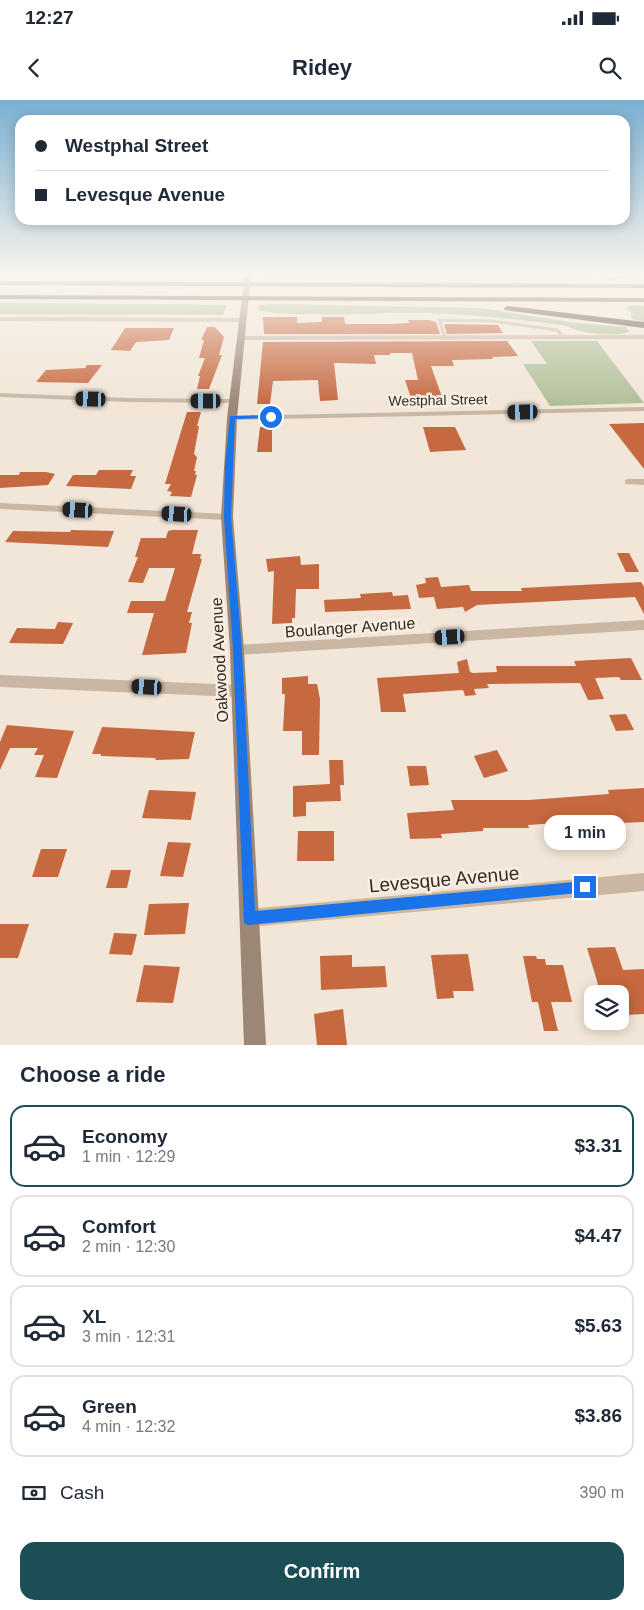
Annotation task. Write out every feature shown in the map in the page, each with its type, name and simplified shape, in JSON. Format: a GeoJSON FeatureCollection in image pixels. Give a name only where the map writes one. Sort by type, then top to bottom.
{"type":"FeatureCollection","features":[{"type":"Feature","properties":{"kind":"highway"},"geometry":{"type":"LineString","coordinates":[[588,318],[644,325]]}},
{"type":"Feature","properties":{"kind":"street"},"geometry":{"type":"LineString","coordinates":[[0,319],[243,320]]}},
{"type":"Feature","properties":{"kind":"street","name":"Oakwood Avenue"},"geometry":{"type":"LineString","coordinates":[[243,320],[232,418],[227,517],[237,650],[248,918],[256,1045]]}},
{"type":"Feature","properties":{"kind":"street"},"geometry":{"type":"LineString","coordinates":[[241,338],[644,337]]}},
{"type":"Feature","properties":{"kind":"street"},"geometry":{"type":"LineString","coordinates":[[0,395],[128,400],[234,401]]}},
{"type":"Feature","properties":{"kind":"street","name":"Westphal Street"},"geometry":{"type":"LineString","coordinates":[[232,418],[644,409]]}},
{"type":"Feature","properties":{"kind":"street"},"geometry":{"type":"LineString","coordinates":[[628,482],[644,482]]}},
{"type":"Feature","properties":{"kind":"street"},"geometry":{"type":"LineString","coordinates":[[0,506],[227,517]]}},
{"type":"Feature","properties":{"kind":"street","name":"Boulanger Avenue"},"geometry":{"type":"LineString","coordinates":[[237,650],[644,625]]}},
{"type":"Feature","properties":{"kind":"street"},"geometry":{"type":"LineString","coordinates":[[0,680],[238,691]]}},
{"type":"Feature","properties":{"kind":"street","name":"Levesque Avenue"},"geometry":{"type":"LineString","coordinates":[[248,918],[644,882]]}},
{"type":"Feature","properties":{"kind":"lane"},"geometry":{"type":"LineString","coordinates":[[445,338],[439,320],[491,321],[557,330],[563,338]]}},
{"type":"Feature","properties":{"kind":"green space"},"geometry":{"type":"Polygon","coordinates":[[[502,318],[545,318],[626,327],[629,332],[613,334],[582,332],[566,326],[502,318]]]}},
{"type":"Feature","properties":{"kind":"green space"},"geometry":{"type":"Polygon","coordinates":[[[644,318],[644,322],[632,319],[644,318]]]}},
{"type":"Feature","properties":{"kind":"green space"},"geometry":{"type":"Polygon","coordinates":[[[531,341],[597,341],[644,403],[550,406],[523,364],[547,364],[531,341]]]}},
{"type":"Feature","properties":{"kind":"building"},"geometry":{"type":"Polygon","coordinates":[[[263,318],[297,318],[297,323],[322,322],[322,318],[344,318],[345,324],[392,324],[409,323],[408,320],[429,320],[436,322],[440,334],[264,334],[263,318]]]}},
{"type":"Feature","properties":{"kind":"building"},"geometry":{"type":"Polygon","coordinates":[[[444,324],[498,325],[503,333],[447,334],[444,324]]]}},
{"type":"Feature","properties":{"kind":"building"},"geometry":{"type":"Polygon","coordinates":[[[207,327],[215,327],[224,337],[219,355],[222,355],[209,389],[197,389],[200,376],[198,376],[205,358],[199,358],[204,340],[201,340],[207,327]]]}},
{"type":"Feature","properties":{"kind":"building"},"geometry":{"type":"Polygon","coordinates":[[[125,328],[174,328],[169,340],[136,342],[130,351],[111,350],[125,328]]]}},
{"type":"Feature","properties":{"kind":"building"},"geometry":{"type":"Polygon","coordinates":[[[507,341],[518,356],[452,360],[454,366],[431,366],[442,397],[411,398],[405,380],[418,380],[412,353],[390,353],[390,355],[374,355],[376,364],[334,363],[338,400],[320,401],[318,380],[273,381],[270,404],[257,404],[263,342],[507,341]]]}},
{"type":"Feature","properties":{"kind":"building"},"geometry":{"type":"Polygon","coordinates":[[[87,365],[102,365],[88,383],[36,382],[46,370],[85,368],[87,365]]]}},
{"type":"Feature","properties":{"kind":"building"},"geometry":{"type":"Polygon","coordinates":[[[187,412],[201,412],[197,426],[199,426],[194,454],[197,457],[194,471],[196,471],[195,475],[197,475],[191,497],[170,496],[172,492],[167,491],[171,484],[165,484],[187,412]]]}},
{"type":"Feature","properties":{"kind":"building"},"geometry":{"type":"Polygon","coordinates":[[[644,423],[644,469],[609,424],[644,423]]]}},
{"type":"Feature","properties":{"kind":"building"},"geometry":{"type":"Polygon","coordinates":[[[260,427],[272,427],[272,452],[257,452],[260,427]]]}},
{"type":"Feature","properties":{"kind":"building"},"geometry":{"type":"Polygon","coordinates":[[[423,427],[455,427],[466,450],[430,452],[423,427]]]}},
{"type":"Feature","properties":{"kind":"building"},"geometry":{"type":"Polygon","coordinates":[[[99,470],[133,470],[130,476],[136,476],[131,489],[66,486],[73,475],[96,475],[99,470]]]}},
{"type":"Feature","properties":{"kind":"building"},"geometry":{"type":"Polygon","coordinates":[[[20,472],[55,474],[48,485],[0,488],[0,475],[19,475],[20,472]]]}},
{"type":"Feature","properties":{"kind":"building"},"geometry":{"type":"Polygon","coordinates":[[[71,530],[114,531],[108,547],[5,542],[13,531],[70,532],[71,530]]]}},
{"type":"Feature","properties":{"kind":"building"},"geometry":{"type":"Polygon","coordinates":[[[198,530],[192,554],[201,554],[200,559],[202,559],[187,612],[192,612],[189,623],[192,623],[186,653],[142,655],[154,613],[127,613],[131,601],[165,601],[175,568],[149,568],[143,583],[128,582],[138,557],[135,557],[141,538],[166,538],[168,531],[198,530]]]}},
{"type":"Feature","properties":{"kind":"building"},"geometry":{"type":"Polygon","coordinates":[[[617,553],[629,553],[639,572],[626,572],[617,553]]]}},
{"type":"Feature","properties":{"kind":"building"},"geometry":{"type":"Polygon","coordinates":[[[300,556],[301,565],[319,564],[319,589],[296,589],[295,618],[292,618],[292,623],[272,624],[274,571],[268,572],[266,559],[300,556]]]}},
{"type":"Feature","properties":{"kind":"building"},"geometry":{"type":"Polygon","coordinates":[[[438,577],[441,587],[469,585],[471,591],[522,591],[521,588],[641,582],[644,587],[644,614],[635,597],[477,605],[465,612],[463,607],[437,609],[434,597],[419,598],[416,585],[426,583],[425,578],[438,577]]]}},
{"type":"Feature","properties":{"kind":"building"},"geometry":{"type":"Polygon","coordinates":[[[392,592],[393,596],[408,595],[411,609],[325,612],[324,600],[361,598],[360,594],[392,592]]]}},
{"type":"Feature","properties":{"kind":"building"},"geometry":{"type":"Polygon","coordinates":[[[58,622],[73,623],[63,644],[9,643],[17,628],[55,629],[58,622]]]}},
{"type":"Feature","properties":{"kind":"building"},"geometry":{"type":"Polygon","coordinates":[[[631,658],[642,680],[621,680],[619,677],[595,678],[604,699],[588,700],[580,683],[487,684],[489,688],[474,689],[476,695],[465,696],[463,690],[403,694],[406,712],[381,712],[377,678],[459,673],[457,662],[467,659],[470,672],[473,673],[497,672],[496,666],[576,666],[574,661],[631,658]]]}},
{"type":"Feature","properties":{"kind":"building"},"geometry":{"type":"Polygon","coordinates":[[[308,676],[308,684],[317,684],[320,699],[319,755],[302,755],[302,731],[283,731],[285,694],[282,694],[282,678],[308,676]]]}},
{"type":"Feature","properties":{"kind":"building"},"geometry":{"type":"Polygon","coordinates":[[[626,714],[634,730],[616,731],[609,715],[626,714]]]}},
{"type":"Feature","properties":{"kind":"building"},"geometry":{"type":"Polygon","coordinates":[[[7,725],[74,731],[57,778],[35,777],[44,755],[34,755],[38,748],[10,748],[0,770],[0,742],[7,725]]]}},
{"type":"Feature","properties":{"kind":"building"},"geometry":{"type":"Polygon","coordinates":[[[102,727],[195,732],[189,759],[155,760],[156,758],[92,754],[102,727]]]}},
{"type":"Feature","properties":{"kind":"building"},"geometry":{"type":"Polygon","coordinates":[[[497,750],[508,771],[484,778],[474,756],[497,750]]]}},
{"type":"Feature","properties":{"kind":"building"},"geometry":{"type":"Polygon","coordinates":[[[329,760],[343,760],[344,785],[340,785],[341,801],[306,802],[306,816],[293,817],[293,786],[330,784],[329,760]]]}},
{"type":"Feature","properties":{"kind":"building"},"geometry":{"type":"Polygon","coordinates":[[[407,766],[426,766],[429,785],[410,786],[407,766]]]}},
{"type":"Feature","properties":{"kind":"building"},"geometry":{"type":"Polygon","coordinates":[[[644,788],[644,822],[594,824],[593,820],[566,824],[561,836],[557,823],[528,825],[529,828],[483,828],[483,831],[441,834],[442,838],[410,839],[407,813],[454,810],[451,800],[529,800],[609,794],[608,790],[644,788]]]}},
{"type":"Feature","properties":{"kind":"building"},"geometry":{"type":"Polygon","coordinates":[[[149,790],[196,792],[191,820],[142,818],[149,790]]]}},
{"type":"Feature","properties":{"kind":"building"},"geometry":{"type":"Polygon","coordinates":[[[298,831],[334,831],[334,861],[297,861],[298,831]]]}},
{"type":"Feature","properties":{"kind":"building"},"geometry":{"type":"Polygon","coordinates":[[[168,842],[191,843],[183,877],[160,876],[168,842]]]}},
{"type":"Feature","properties":{"kind":"building"},"geometry":{"type":"Polygon","coordinates":[[[41,849],[67,849],[58,877],[32,877],[41,849]]]}},
{"type":"Feature","properties":{"kind":"building"},"geometry":{"type":"Polygon","coordinates":[[[111,870],[131,870],[127,888],[106,888],[111,870]]]}},
{"type":"Feature","properties":{"kind":"building"},"geometry":{"type":"Polygon","coordinates":[[[189,903],[185,934],[144,935],[149,904],[189,903]]]}},
{"type":"Feature","properties":{"kind":"building"},"geometry":{"type":"Polygon","coordinates":[[[0,924],[29,924],[18,958],[0,958],[0,924]]]}},
{"type":"Feature","properties":{"kind":"building"},"geometry":{"type":"Polygon","coordinates":[[[114,933],[137,934],[132,955],[109,954],[114,933]]]}},
{"type":"Feature","properties":{"kind":"building"},"geometry":{"type":"Polygon","coordinates":[[[615,947],[623,970],[644,969],[644,1014],[629,1015],[629,985],[598,985],[587,948],[615,947]]]}},
{"type":"Feature","properties":{"kind":"building"},"geometry":{"type":"Polygon","coordinates":[[[468,954],[474,991],[453,991],[454,998],[437,999],[431,955],[468,954]]]}},
{"type":"Feature","properties":{"kind":"building"},"geometry":{"type":"Polygon","coordinates":[[[352,955],[352,967],[385,966],[387,987],[321,990],[320,956],[352,955]]]}},
{"type":"Feature","properties":{"kind":"building"},"geometry":{"type":"Polygon","coordinates":[[[523,956],[536,956],[537,959],[545,959],[546,965],[563,965],[572,1002],[551,1002],[558,1031],[544,1031],[538,1002],[532,1002],[523,956]]]}},
{"type":"Feature","properties":{"kind":"building"},"geometry":{"type":"Polygon","coordinates":[[[144,965],[180,967],[173,1003],[136,1002],[144,965]]]}},
{"type":"Feature","properties":{"kind":"building"},"geometry":{"type":"Polygon","coordinates":[[[343,1009],[347,1045],[317,1045],[314,1014],[343,1009]]]}},
{"type":"Feature","properties":{"kind":"route"},"geometry":{"type":"LineString","coordinates":[[271,417],[232,418],[228,466],[227,517],[237,650],[248,918],[585,887]]}}]}
